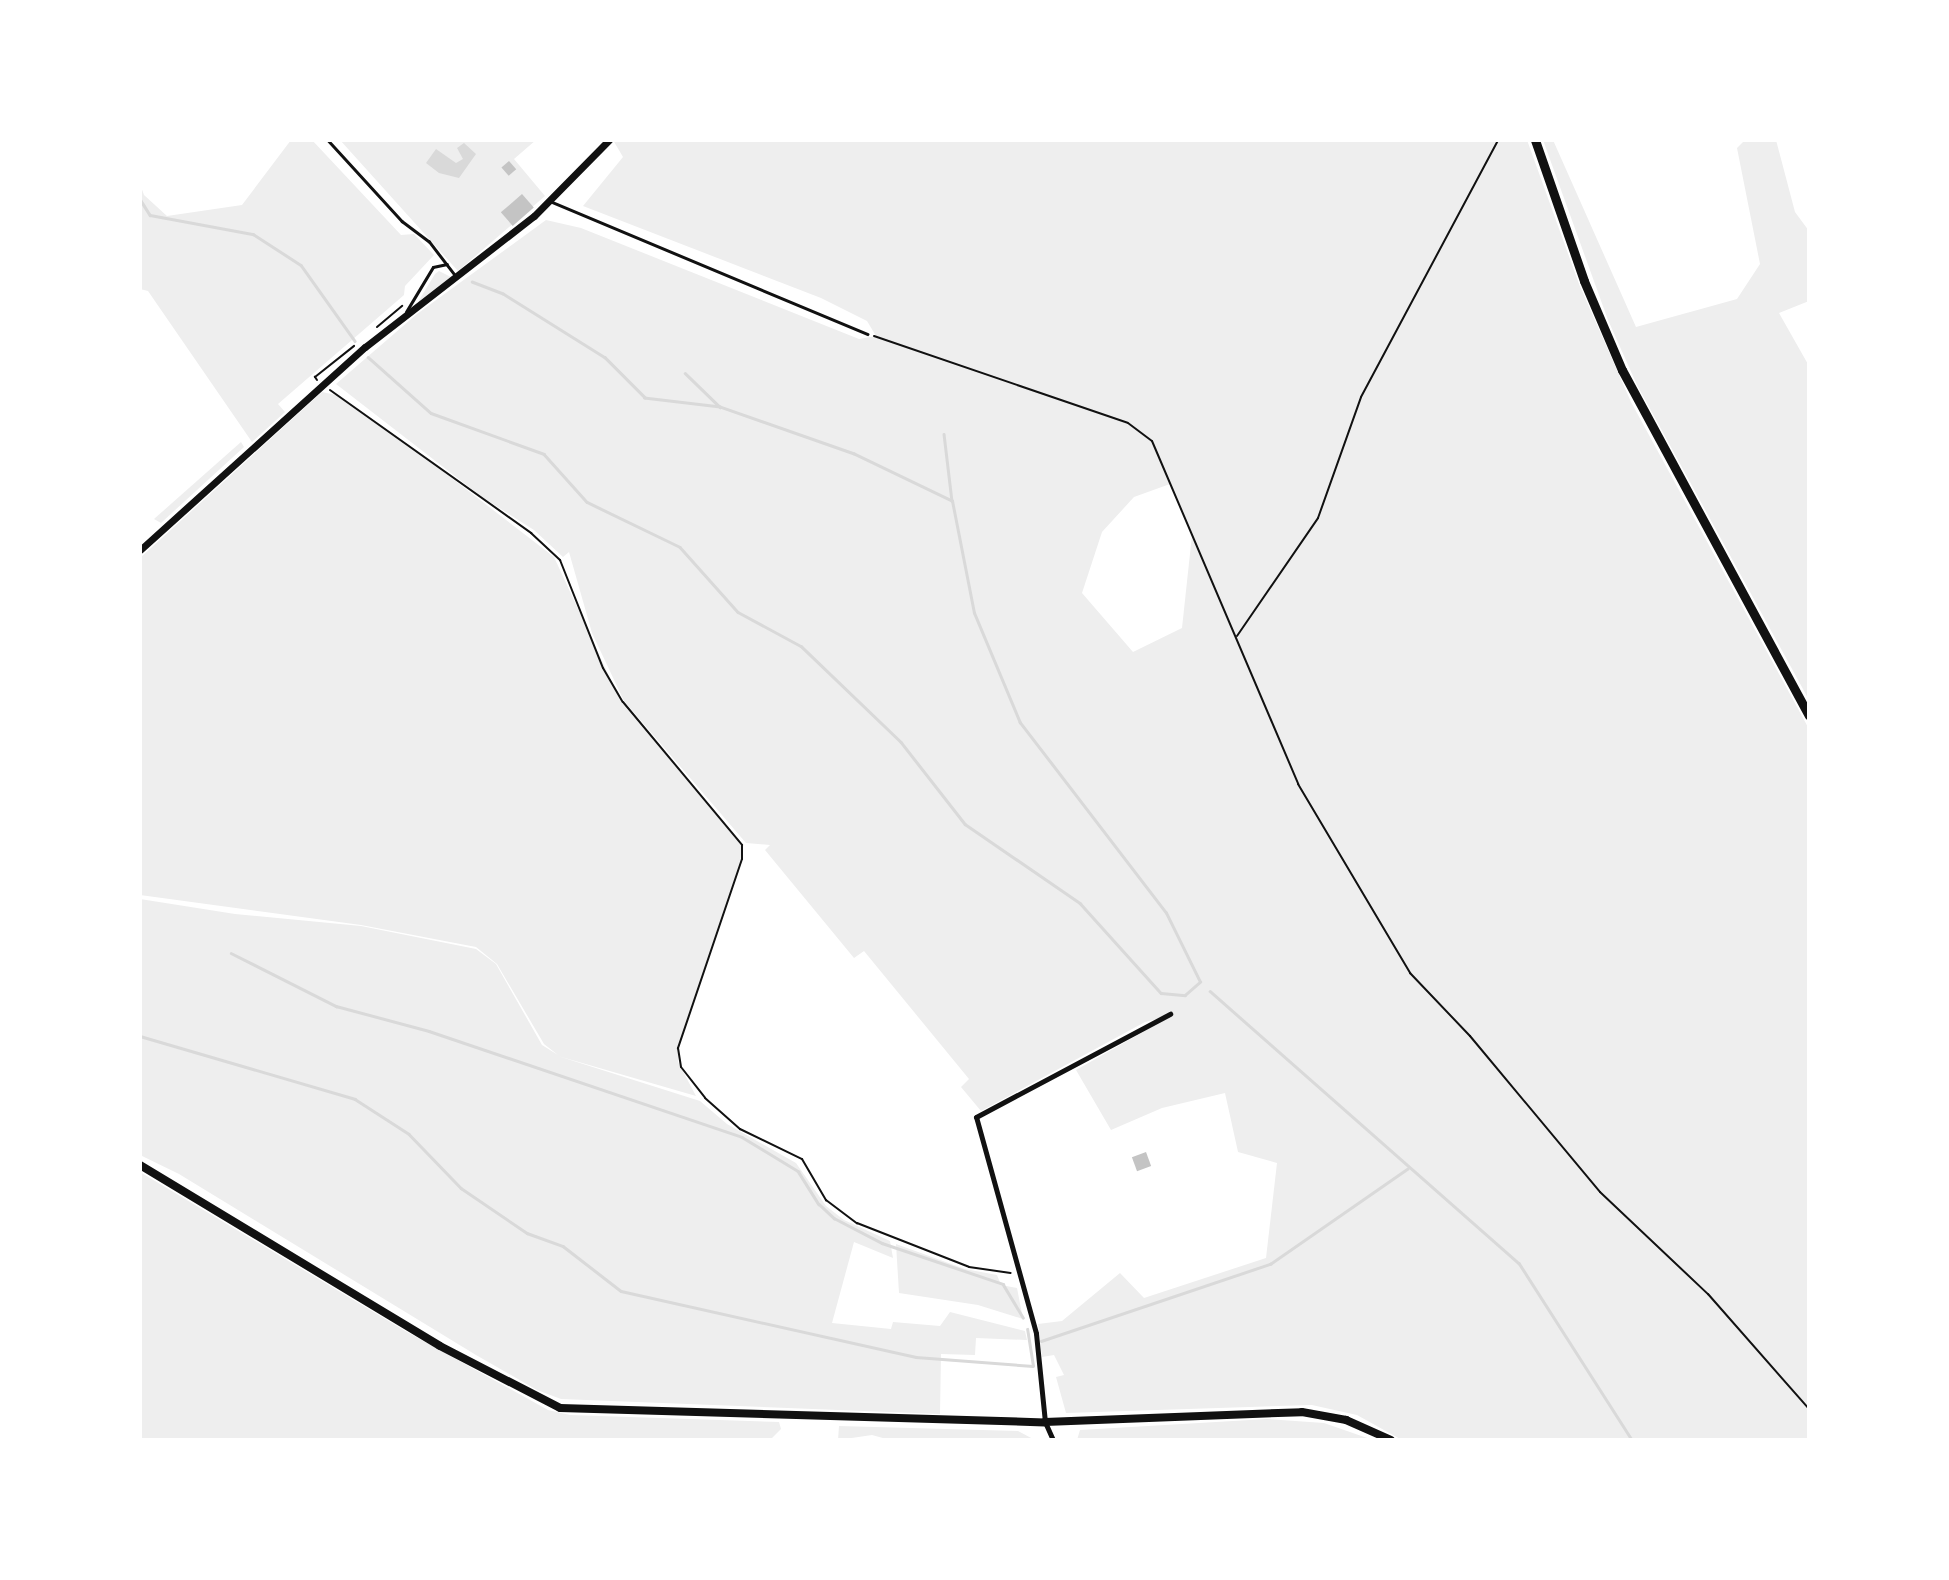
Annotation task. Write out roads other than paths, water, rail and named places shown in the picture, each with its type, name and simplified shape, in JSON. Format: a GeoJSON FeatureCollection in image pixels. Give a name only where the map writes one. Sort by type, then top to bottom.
{"type":"FeatureCollection","features":[{"type":"Feature","properties":{"kind":"main road"},"geometry":{"type":"LineString","coordinates":[[1535,140],[1584,281],[1622,370],[1809,716]]}},
{"type":"Feature","properties":{"kind":"main road"},"geometry":{"type":"LineString","coordinates":[[140,1165],[440,1346],[560,1408],[1045,1422],[1302,1412],[1346,1420],[1391,1440]]}},
{"type":"Feature","properties":{"kind":"street"},"geometry":{"type":"LineString","coordinates":[[140,550],[323,385],[550,200],[608,140]]}},
{"type":"Feature","properties":{"kind":"street"},"geometry":{"type":"LineString","coordinates":[[1053,1440],[1045,1422],[1036,1333],[976,1117],[1170,1014]]}},
{"type":"Feature","properties":{"kind":"lane"},"geometry":{"type":"LineString","coordinates":[[328,140],[447,264],[457,278]]}},
{"type":"Feature","properties":{"kind":"lane"},"geometry":{"type":"LineString","coordinates":[[550,200],[565,211],[816,308],[868,334]]}},
{"type":"Feature","properties":{"kind":"lane"},"geometry":{"type":"LineString","coordinates":[[400,321],[433,267],[447,264]]}},
{"type":"Feature","properties":{"kind":"waterway"},"geometry":{"type":"LineString","coordinates":[[140,199],[150,215],[253,234],[301,265],[355,341]]}},
{"type":"Feature","properties":{"kind":"waterway"},"geometry":{"type":"LineString","coordinates":[[368,357],[431,413],[544,454],[587,502],[680,547],[738,612],[801,646],[901,742],[965,824],[1080,903],[1161,993],[1185,995],[1200,982],[1166,913],[1020,723],[974,613],[952,501],[854,454],[720,407],[645,398],[605,358],[503,294],[472,282]]}},
{"type":"Feature","properties":{"kind":"waterway"},"geometry":{"type":"LineString","coordinates":[[685,373],[720,407]]}},
{"type":"Feature","properties":{"kind":"waterway"},"geometry":{"type":"LineString","coordinates":[[944,434],[952,501]]}},
{"type":"Feature","properties":{"kind":"waterway"},"geometry":{"type":"LineString","coordinates":[[231,953],[336,1006],[429,1031],[742,1137],[798,1171],[819,1204],[834,1218],[882,1243],[1003,1284],[1023,1317]]}},
{"type":"Feature","properties":{"kind":"waterway"},"geometry":{"type":"LineString","coordinates":[[1210,991],[1519,1263],[1632,1440]]}},
{"type":"Feature","properties":{"kind":"waterway"},"geometry":{"type":"LineString","coordinates":[[140,1036],[355,1099],[409,1134],[461,1188],[527,1233],[563,1246],[621,1291],[916,1357],[1033,1366],[1027,1329]]}},
{"type":"Feature","properties":{"kind":"waterway"},"geometry":{"type":"LineString","coordinates":[[1041,1341],[1270,1264],[1407,1169]]}}]}
